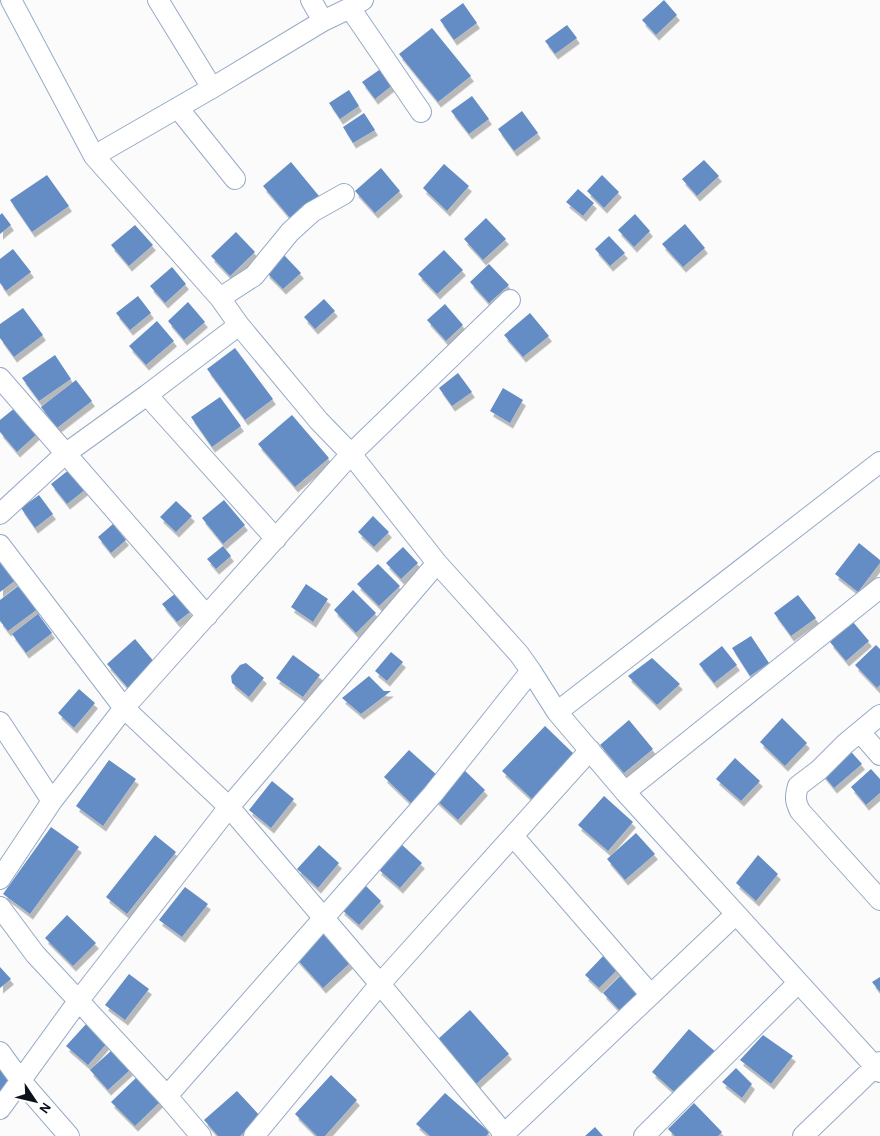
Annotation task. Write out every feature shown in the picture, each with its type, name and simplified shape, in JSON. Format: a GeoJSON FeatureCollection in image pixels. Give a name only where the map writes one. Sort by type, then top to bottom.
{"type":"FeatureCollection","features":[{"type":"Feature","properties":{"kind":"street"},"geometry":{"type":"LineString","coordinates":[[11,0],[94,156],[220,298],[239,325],[319,421],[351,454],[437,563],[519,654],[557,712],[625,792],[798,983],[878,1067],[802,1136]]}},
{"type":"Feature","properties":{"kind":"street"},"geometry":{"type":"LineString","coordinates":[[158,0],[212,88]]}},
{"type":"Feature","properties":{"kind":"street"},"geometry":{"type":"LineString","coordinates":[[311,0],[323,21]]}},
{"type":"Feature","properties":{"kind":"street"},"geometry":{"type":"LineString","coordinates":[[94,156],[323,21],[357,4],[421,112]]}},
{"type":"Feature","properties":{"kind":"street"},"geometry":{"type":"LineString","coordinates":[[178,108],[234,179]]}},
{"type":"Feature","properties":{"kind":"street"},"geometry":{"type":"LineString","coordinates":[[220,298],[254,276],[290,232],[312,212],[344,194]]}},
{"type":"Feature","properties":{"kind":"street"},"geometry":{"type":"LineString","coordinates":[[0,879],[52,801],[124,708],[351,454],[510,300]]}},
{"type":"Feature","properties":{"kind":"street"},"geometry":{"type":"LineString","coordinates":[[0,514],[66,454],[239,325]]}},
{"type":"Feature","properties":{"kind":"street"},"geometry":{"type":"LineString","coordinates":[[0,378],[207,616]]}},
{"type":"Feature","properties":{"kind":"street"},"geometry":{"type":"LineString","coordinates":[[147,395],[276,539]]}},
{"type":"Feature","properties":{"kind":"street"},"geometry":{"type":"LineString","coordinates":[[557,712],[880,462]]}},
{"type":"Feature","properties":{"kind":"street"},"geometry":{"type":"LineString","coordinates":[[0,545],[124,708],[228,807],[380,984],[504,1135],[736,914]]}},
{"type":"Feature","properties":{"kind":"street"},"geometry":{"type":"LineString","coordinates":[[0,1110],[78,1000],[228,807],[437,563]]}},
{"type":"Feature","properties":{"kind":"street"},"geometry":{"type":"LineString","coordinates":[[625,792],[880,588]]}},
{"type":"Feature","properties":{"kind":"street"},"geometry":{"type":"LineString","coordinates":[[166,1096],[433,794],[531,671]]}},
{"type":"Feature","properties":{"kind":"street"},"geometry":{"type":"LineString","coordinates":[[880,715],[845,744],[819,770],[798,786],[795,796],[800,811],[880,900]]}},
{"type":"Feature","properties":{"kind":"street"},"geometry":{"type":"LineString","coordinates":[[0,722],[52,801]]}},
{"type":"Feature","properties":{"kind":"street"},"geometry":{"type":"LineString","coordinates":[[860,732],[880,756]]}},
{"type":"Feature","properties":{"kind":"street"},"geometry":{"type":"LineString","coordinates":[[254,1136],[380,984],[590,750]]}},
{"type":"Feature","properties":{"kind":"street"},"geometry":{"type":"LineString","coordinates":[[513,836],[651,995]]}},
{"type":"Feature","properties":{"kind":"street"},"geometry":{"type":"LineString","coordinates":[[0,907],[35,954],[201,1136]]}},
{"type":"Feature","properties":{"kind":"street"},"geometry":{"type":"LineString","coordinates":[[644,1136],[798,983]]}},
{"type":"Feature","properties":{"kind":"street"},"geometry":{"type":"LineString","coordinates":[[0,1052],[21,1081],[69,1136]]}},
{"type":"Feature","properties":{"kind":"building"},"geometry":{"type":"Polygon","coordinates":[[[664,0],[677,15],[656,35],[642,20],[664,0]]]}},
{"type":"Feature","properties":{"kind":"building"},"geometry":{"type":"Polygon","coordinates":[[[463,3],[477,23],[454,40],[440,20],[463,3]]]}},
{"type":"Feature","properties":{"kind":"building"},"geometry":{"type":"Polygon","coordinates":[[[567,25],[577,38],[555,54],[545,41],[567,25]]]}},
{"type":"Feature","properties":{"kind":"building"},"geometry":{"type":"Polygon","coordinates":[[[432,28],[471,76],[438,102],[399,54],[432,28]]]}},
{"type":"Feature","properties":{"kind":"building"},"geometry":{"type":"Polygon","coordinates":[[[382,68],[394,84],[375,99],[362,82],[382,68]]]}},
{"type":"Feature","properties":{"kind":"building"},"geometry":{"type":"Polygon","coordinates":[[[349,90],[359,106],[340,119],[329,103],[349,90]]]}},
{"type":"Feature","properties":{"kind":"building"},"geometry":{"type":"Polygon","coordinates":[[[472,96],[489,119],[469,134],[451,111],[472,96]]]}},
{"type":"Feature","properties":{"kind":"building"},"geometry":{"type":"Polygon","coordinates":[[[522,111],[538,133],[514,151],[498,129],[522,111]]]}},
{"type":"Feature","properties":{"kind":"building"},"geometry":{"type":"Polygon","coordinates":[[[364,113],[375,130],[353,143],[343,127],[364,113]]]}},
{"type":"Feature","properties":{"kind":"building"},"geometry":{"type":"Polygon","coordinates":[[[704,160],[719,176],[697,196],[682,179],[704,160]]]}},
{"type":"Feature","properties":{"kind":"building"},"geometry":{"type":"Polygon","coordinates":[[[291,162],[319,196],[291,219],[263,186],[291,162]]]}},
{"type":"Feature","properties":{"kind":"building"},"geometry":{"type":"Polygon","coordinates":[[[444,164],[469,186],[447,211],[423,188],[444,164]]]}},
{"type":"Feature","properties":{"kind":"building"},"geometry":{"type":"Polygon","coordinates":[[[381,168],[400,191],[375,213],[355,191],[381,168]]]}},
{"type":"Feature","properties":{"kind":"building"},"geometry":{"type":"Polygon","coordinates":[[[47,175],[69,206],[32,232],[10,200],[47,175]]]}},
{"type":"Feature","properties":{"kind":"building"},"geometry":{"type":"Polygon","coordinates":[[[602,175],[619,192],[604,208],[587,191],[602,175]]]}},
{"type":"Feature","properties":{"kind":"building"},"geometry":{"type":"Polygon","coordinates":[[[578,189],[594,203],[583,216],[566,202],[578,189]]]}},
{"type":"Feature","properties":{"kind":"building"},"geometry":{"type":"Polygon","coordinates":[[[2,213],[11,225],[0,234],[0,215],[2,213]]]}},
{"type":"Feature","properties":{"kind":"building"},"geometry":{"type":"Polygon","coordinates":[[[635,214],[650,231],[634,247],[618,230],[635,214]]]}},
{"type":"Feature","properties":{"kind":"building"},"geometry":{"type":"Polygon","coordinates":[[[486,218],[506,239],[483,260],[464,239],[486,218]]]}},
{"type":"Feature","properties":{"kind":"building"},"geometry":{"type":"Polygon","coordinates":[[[685,224],[705,248],[683,267],[662,244],[685,224]]]}},
{"type":"Feature","properties":{"kind":"building"},"geometry":{"type":"Polygon","coordinates":[[[135,225],[153,245],[129,266],[111,245],[135,225]]]}},
{"type":"Feature","properties":{"kind":"building"},"geometry":{"type":"Polygon","coordinates":[[[236,232],[255,252],[230,276],[211,256],[236,232]]]}},
{"type":"Feature","properties":{"kind":"building"},"geometry":{"type":"Polygon","coordinates":[[[609,236],[625,253],[610,266],[595,249],[609,236]]]}},
{"type":"Feature","properties":{"kind":"building"},"geometry":{"type":"Polygon","coordinates":[[[13,249],[31,272],[6,291],[0,283],[0,259],[13,249]]]}},
{"type":"Feature","properties":{"kind":"building"},"geometry":{"type":"Polygon","coordinates":[[[444,250],[463,270],[437,294],[418,274],[444,250]]]}},
{"type":"Feature","properties":{"kind":"building"},"geometry":{"type":"Polygon","coordinates":[[[284,255],[301,273],[283,289],[266,272],[284,255]]]}},
{"type":"Feature","properties":{"kind":"building"},"geometry":{"type":"Polygon","coordinates":[[[489,264],[509,285],[489,303],[470,282],[489,264]]]}},
{"type":"Feature","properties":{"kind":"building"},"geometry":{"type":"Polygon","coordinates":[[[172,267],[186,284],[165,303],[150,286],[172,267]]]}},
{"type":"Feature","properties":{"kind":"building"},"geometry":{"type":"Polygon","coordinates":[[[138,296],[151,313],[130,330],[116,313],[138,296]]]}},
{"type":"Feature","properties":{"kind":"building"},"geometry":{"type":"Polygon","coordinates":[[[324,299],[335,311],[315,329],[304,317],[324,299]]]}},
{"type":"Feature","properties":{"kind":"building"},"geometry":{"type":"Polygon","coordinates":[[[188,302],[205,322],[184,340],[168,321],[188,302]]]}},
{"type":"Feature","properties":{"kind":"building"},"geometry":{"type":"Polygon","coordinates":[[[445,304],[463,325],[446,341],[427,320],[445,304]]]}},
{"type":"Feature","properties":{"kind":"building"},"geometry":{"type":"Polygon","coordinates":[[[23,308],[43,335],[14,357],[0,338],[0,324],[23,308]]]}},
{"type":"Feature","properties":{"kind":"building"},"geometry":{"type":"Polygon","coordinates":[[[530,313],[549,336],[523,357],[504,335],[530,313]]]}},
{"type":"Feature","properties":{"kind":"building"},"geometry":{"type":"Polygon","coordinates":[[[157,321],[174,341],[146,365],[129,346],[157,321]]]}},
{"type":"Feature","properties":{"kind":"building"},"geometry":{"type":"Polygon","coordinates":[[[235,348],[273,399],[245,420],[207,369],[235,348]]]}},
{"type":"Feature","properties":{"kind":"building"},"geometry":{"type":"Polygon","coordinates":[[[55,355],[71,379],[39,401],[22,378],[55,355]]]}},
{"type":"Feature","properties":{"kind":"building"},"geometry":{"type":"Polygon","coordinates":[[[458,373],[472,392],[452,406],[439,388],[458,373]]]}},
{"type":"Feature","properties":{"kind":"building"},"geometry":{"type":"Polygon","coordinates":[[[76,380],[92,401],[57,428],[41,407],[76,380]]]}},
{"type":"Feature","properties":{"kind":"building"},"geometry":{"type":"Polygon","coordinates":[[[503,388],[523,400],[510,423],[490,411],[503,388]]]}},
{"type":"Feature","properties":{"kind":"building"},"geometry":{"type":"Polygon","coordinates":[[[220,397],[241,426],[212,447],[191,417],[220,397]]]}},
{"type":"Feature","properties":{"kind":"building"},"geometry":{"type":"Polygon","coordinates":[[[16,407],[38,433],[17,452],[0,432],[0,420],[16,407]]]}},
{"type":"Feature","properties":{"kind":"building"},"geometry":{"type":"Polygon","coordinates":[[[292,415],[329,458],[295,487],[258,444],[292,415]]]}},
{"type":"Feature","properties":{"kind":"building"},"geometry":{"type":"Polygon","coordinates":[[[70,469],[86,489],[67,504],[51,484],[70,469]]]}},
{"type":"Feature","properties":{"kind":"building"},"geometry":{"type":"Polygon","coordinates":[[[39,495],[53,514],[35,528],[21,508],[39,495]]]}},
{"type":"Feature","properties":{"kind":"building"},"geometry":{"type":"Polygon","coordinates":[[[224,500],[245,525],[223,544],[202,518],[224,500]]]}},
{"type":"Feature","properties":{"kind":"building"},"geometry":{"type":"Polygon","coordinates":[[[176,501],[192,516],[176,532],[160,517],[176,501]]]}},
{"type":"Feature","properties":{"kind":"building"},"geometry":{"type":"Polygon","coordinates":[[[373,516],[389,532],[374,547],[358,532],[373,516]]]}},
{"type":"Feature","properties":{"kind":"building"},"geometry":{"type":"Polygon","coordinates":[[[113,524],[126,540],[111,553],[98,537],[113,524]]]}},
{"type":"Feature","properties":{"kind":"building"},"geometry":{"type":"Polygon","coordinates":[[[859,543],[880,560],[880,563],[858,592],[835,574],[859,543]]]}},
{"type":"Feature","properties":{"kind":"building"},"geometry":{"type":"Polygon","coordinates":[[[223,546],[231,556],[216,569],[207,559],[223,546]]]}},
{"type":"Feature","properties":{"kind":"building"},"geometry":{"type":"Polygon","coordinates":[[[403,547],[418,563],[401,579],[386,563],[403,547]]]}},
{"type":"Feature","properties":{"kind":"building"},"geometry":{"type":"Polygon","coordinates":[[[0,559],[17,579],[0,592],[0,559]]]}},
{"type":"Feature","properties":{"kind":"building"},"geometry":{"type":"Polygon","coordinates":[[[378,564],[400,586],[379,606],[357,584],[378,564]]]}},
{"type":"Feature","properties":{"kind":"building"},"geometry":{"type":"Polygon","coordinates":[[[21,584],[39,608],[8,631],[0,621],[0,600],[21,584]]]}},
{"type":"Feature","properties":{"kind":"building"},"geometry":{"type":"Polygon","coordinates":[[[306,584],[328,599],[313,622],[291,607],[306,584]]]}},
{"type":"Feature","properties":{"kind":"building"},"geometry":{"type":"Polygon","coordinates":[[[353,590],[376,613],[356,633],[334,610],[353,590]]]}},
{"type":"Feature","properties":{"kind":"building"},"geometry":{"type":"Polygon","coordinates":[[[176,593],[190,612],[177,622],[162,604],[176,593]]]}},
{"type":"Feature","properties":{"kind":"building"},"geometry":{"type":"Polygon","coordinates":[[[798,595],[816,618],[791,636],[774,613],[798,595]]]}},
{"type":"Feature","properties":{"kind":"building"},"geometry":{"type":"Polygon","coordinates":[[[38,614],[52,633],[26,653],[12,634],[38,614]]]}},
{"type":"Feature","properties":{"kind":"building"},"geometry":{"type":"Polygon","coordinates":[[[853,622],[869,641],[846,661],[830,642],[853,622]]]}},
{"type":"Feature","properties":{"kind":"building"},"geometry":{"type":"Polygon","coordinates":[[[751,636],[769,663],[750,676],[732,648],[751,636]]]}},
{"type":"Feature","properties":{"kind":"building"},"geometry":{"type":"Polygon","coordinates":[[[135,639],[156,664],[128,688],[107,664],[135,639]]]}},
{"type":"Feature","properties":{"kind":"building"},"geometry":{"type":"Polygon","coordinates":[[[876,645],[880,649],[880,685],[877,688],[855,665],[876,645]]]}},
{"type":"Feature","properties":{"kind":"building"},"geometry":{"type":"Polygon","coordinates":[[[722,646],[737,665],[714,683],[699,664],[722,646]]]}},
{"type":"Feature","properties":{"kind":"building"},"geometry":{"type":"Polygon","coordinates":[[[391,652],[403,662],[387,681],[375,671],[391,652]]]}},
{"type":"Feature","properties":{"kind":"building"},"geometry":{"type":"Polygon","coordinates":[[[293,655],[320,675],[303,697],[276,678],[293,655]]]}},
{"type":"Feature","properties":{"kind":"building"},"geometry":{"type":"Polygon","coordinates":[[[652,658],[680,684],[657,705],[628,676],[652,658]]]}},
{"type":"Feature","properties":{"kind":"building"},"geometry":{"type":"Polygon","coordinates":[[[246,663],[264,678],[249,697],[232,683],[231,676],[240,665],[246,663]]]}},
{"type":"Feature","properties":{"kind":"building"},"geometry":{"type":"Polygon","coordinates":[[[369,676],[384,691],[391,691],[361,714],[342,698],[369,676]]]}},
{"type":"Feature","properties":{"kind":"building"},"geometry":{"type":"Polygon","coordinates":[[[79,689],[95,703],[74,728],[58,713],[79,689]]]}},
{"type":"Feature","properties":{"kind":"building"},"geometry":{"type":"Polygon","coordinates":[[[782,718],[807,743],[785,766],[760,742],[782,718]]]}},
{"type":"Feature","properties":{"kind":"building"},"geometry":{"type":"Polygon","coordinates":[[[629,720],[653,749],[624,773],[600,745],[629,720]]]}},
{"type":"Feature","properties":{"kind":"building"},"geometry":{"type":"Polygon","coordinates":[[[545,726],[575,755],[533,800],[502,771],[545,726]]]}},
{"type":"Feature","properties":{"kind":"building"},"geometry":{"type":"Polygon","coordinates":[[[846,746],[862,764],[834,788],[819,770],[846,746]]]}},
{"type":"Feature","properties":{"kind":"building"},"geometry":{"type":"Polygon","coordinates":[[[409,750],[438,776],[412,804],[384,777],[409,750]]]}},
{"type":"Feature","properties":{"kind":"building"},"geometry":{"type":"Polygon","coordinates":[[[735,758],[760,781],[741,801],[716,779],[735,758]]]}},
{"type":"Feature","properties":{"kind":"building"},"geometry":{"type":"Polygon","coordinates":[[[109,760],[136,779],[103,826],[76,806],[109,760]]]}},
{"type":"Feature","properties":{"kind":"building"},"geometry":{"type":"Polygon","coordinates":[[[462,768],[485,790],[458,820],[434,798],[462,768]]]}},
{"type":"Feature","properties":{"kind":"building"},"geometry":{"type":"Polygon","coordinates":[[[871,769],[880,779],[880,793],[866,805],[851,787],[871,769]]]}},
{"type":"Feature","properties":{"kind":"building"},"geometry":{"type":"Polygon","coordinates":[[[272,781],[294,799],[271,828],[249,810],[272,781]]]}},
{"type":"Feature","properties":{"kind":"building"},"geometry":{"type":"Polygon","coordinates":[[[604,796],[633,822],[608,851],[578,825],[604,796]]]}},
{"type":"Feature","properties":{"kind":"building"},"geometry":{"type":"Polygon","coordinates":[[[51,827],[79,847],[30,914],[3,894],[51,827]]]}},
{"type":"Feature","properties":{"kind":"building"},"geometry":{"type":"Polygon","coordinates":[[[636,833],[655,854],[625,880],[607,859],[636,833]]]}},
{"type":"Feature","properties":{"kind":"building"},"geometry":{"type":"Polygon","coordinates":[[[155,835],[176,852],[127,914],[106,897],[155,835]]]}},
{"type":"Feature","properties":{"kind":"building"},"geometry":{"type":"Polygon","coordinates":[[[401,844],[422,863],[400,888],[378,869],[401,844]]]}},
{"type":"Feature","properties":{"kind":"building"},"geometry":{"type":"Polygon","coordinates":[[[319,845],[339,863],[318,888],[297,869],[319,845]]]}},
{"type":"Feature","properties":{"kind":"building"},"geometry":{"type":"Polygon","coordinates":[[[758,855],[778,874],[756,901],[736,883],[758,855]]]}},
{"type":"Feature","properties":{"kind":"building"},"geometry":{"type":"Polygon","coordinates":[[[364,884],[381,901],[359,925],[341,909],[364,884]]]}},
{"type":"Feature","properties":{"kind":"building"},"geometry":{"type":"Polygon","coordinates":[[[185,887],[208,904],[182,937],[159,920],[185,887]]]}},
{"type":"Feature","properties":{"kind":"building"},"geometry":{"type":"Polygon","coordinates":[[[67,915],[96,943],[73,966],[45,938],[67,915]]]}},
{"type":"Feature","properties":{"kind":"building"},"geometry":{"type":"Polygon","coordinates":[[[321,932],[350,963],[323,988],[295,957],[321,932]]]}},
{"type":"Feature","properties":{"kind":"building"},"geometry":{"type":"Polygon","coordinates":[[[605,954],[619,968],[599,988],[585,975],[605,954]]]}},
{"type":"Feature","properties":{"kind":"building"},"geometry":{"type":"Polygon","coordinates":[[[0,967],[11,979],[0,988],[0,967]]]}},
{"type":"Feature","properties":{"kind":"building"},"geometry":{"type":"Polygon","coordinates":[[[624,972],[644,991],[622,1013],[603,993],[624,972]]]}},
{"type":"Feature","properties":{"kind":"building"},"geometry":{"type":"Polygon","coordinates":[[[129,974],[149,989],[125,1020],[105,1005],[129,974]]]}},
{"type":"Feature","properties":{"kind":"building"},"geometry":{"type":"Polygon","coordinates":[[[880,977],[880,992],[872,982],[880,977]]]}},
{"type":"Feature","properties":{"kind":"building"},"geometry":{"type":"Polygon","coordinates":[[[470,1010],[509,1054],[476,1084],[437,1040],[470,1010]]]}},
{"type":"Feature","properties":{"kind":"building"},"geometry":{"type":"Polygon","coordinates":[[[87,1023],[108,1042],[88,1065],[66,1046],[87,1023]]]}},
{"type":"Feature","properties":{"kind":"building"},"geometry":{"type":"Polygon","coordinates":[[[689,1029],[717,1053],[680,1097],[652,1072],[689,1029]]]}},
{"type":"Feature","properties":{"kind":"building"},"geometry":{"type":"Polygon","coordinates":[[[763,1035],[793,1056],[771,1084],[740,1060],[763,1035]]]}},
{"type":"Feature","properties":{"kind":"building"},"geometry":{"type":"Polygon","coordinates":[[[112,1050],[130,1070],[108,1090],[90,1070],[112,1050]]]}},
{"type":"Feature","properties":{"kind":"building"},"geometry":{"type":"Polygon","coordinates":[[[0,1068],[13,1078],[0,1094],[0,1068]]]}},
{"type":"Feature","properties":{"kind":"building"},"geometry":{"type":"Polygon","coordinates":[[[736,1068],[752,1084],[742,1098],[722,1082],[736,1068]]]}},
{"type":"Feature","properties":{"kind":"building"},"geometry":{"type":"Polygon","coordinates":[[[331,1075],[357,1100],[325,1136],[317,1136],[295,1114],[331,1075]]]}},
{"type":"Feature","properties":{"kind":"building"},"geometry":{"type":"Polygon","coordinates":[[[138,1076],[162,1100],[135,1126],[111,1102],[138,1076]]]}},
{"type":"Feature","properties":{"kind":"building"},"geometry":{"type":"Polygon","coordinates":[[[237,1091],[261,1117],[240,1136],[218,1136],[204,1120],[237,1091]]]}},
{"type":"Feature","properties":{"kind":"building"},"geometry":{"type":"Polygon","coordinates":[[[445,1093],[489,1133],[486,1136],[430,1136],[416,1124],[445,1093]]]}},
{"type":"Feature","properties":{"kind":"building"},"geometry":{"type":"Polygon","coordinates":[[[694,1103],[722,1132],[718,1136],[675,1136],[668,1129],[694,1103]]]}},
{"type":"Feature","properties":{"kind":"building"},"geometry":{"type":"Polygon","coordinates":[[[595,1127],[603,1136],[585,1136],[595,1127]]]}}]}
